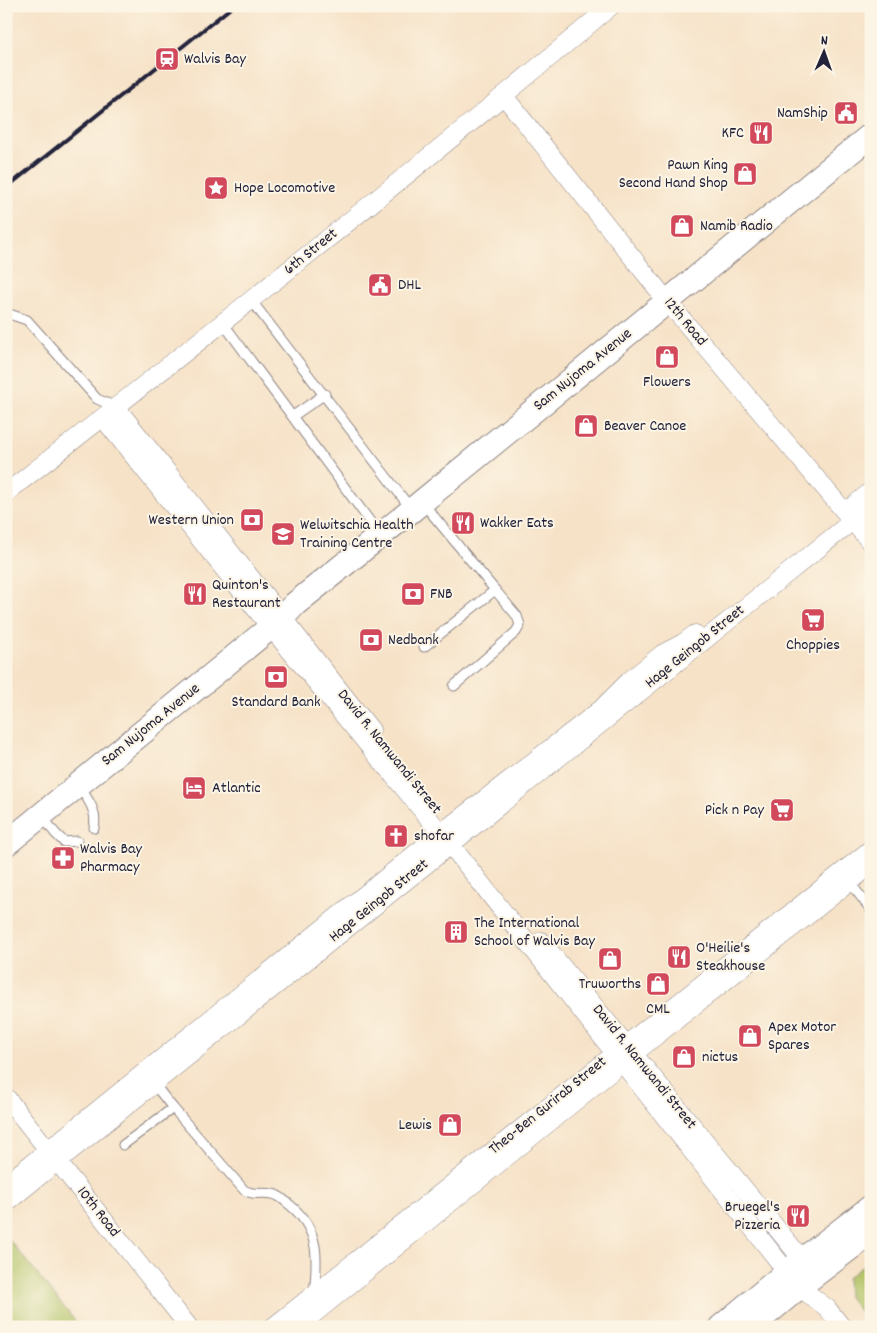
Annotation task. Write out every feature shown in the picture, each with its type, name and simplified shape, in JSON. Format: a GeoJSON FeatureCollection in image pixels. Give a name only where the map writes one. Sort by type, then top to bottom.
{"type":"FeatureCollection","features":[{"type":"Feature","properties":{"kind":"main road","name":"Sam Nujoma Avenue"},"geometry":{"type":"LineString","coordinates":[[6,826],[417,506],[871,135]]}},
{"type":"Feature","properties":{"kind":"main road","name":"Sam Nujoma Avenue"},"geometry":{"type":"LineString","coordinates":[[6,844],[277,615]]}},
{"type":"Feature","properties":{"kind":"main road"},"geometry":{"type":"LineString","coordinates":[[751,1327],[801,1274],[871,1207]]}},
{"type":"Feature","properties":{"kind":"main road"},"geometry":{"type":"LineString","coordinates":[[721,1327],[801,1274],[871,1232]]}},
{"type":"Feature","properties":{"kind":"street","name":"6th Street"},"geometry":{"type":"LineString","coordinates":[[6,493],[223,323],[504,96],[611,6]]}},
{"type":"Feature","properties":{"kind":"street","name":"12th Road"},"geometry":{"type":"LineString","coordinates":[[504,96],[667,301],[871,543]]}},
{"type":"Feature","properties":{"kind":"street","name":"David R. Namwandi Street"},"geometry":{"type":"LineString","coordinates":[[109,413],[277,615],[449,835],[842,1327]]}},
{"type":"Feature","properties":{"kind":"street","name":"Hage Geingob Street"},"geometry":{"type":"LineString","coordinates":[[6,1203],[53,1156],[449,835],[849,516],[871,491]]}},
{"type":"Feature","properties":{"kind":"street","name":"Hage Geingob Street"},"geometry":{"type":"LineString","coordinates":[[849,516],[871,506]]}},
{"type":"Feature","properties":{"kind":"street","name":"Hage Geingob Street"},"geometry":{"type":"LineString","coordinates":[[6,1184],[53,1156],[154,1084],[449,835]]}},
{"type":"Feature","properties":{"kind":"street","name":"Theo-Ben Gurirab Street"},"geometry":{"type":"LineString","coordinates":[[273,1327],[624,1054],[846,877],[871,849]]}},
{"type":"Feature","properties":{"kind":"street","name":"Theo-Ben Gurirab Street"},"geometry":{"type":"LineString","coordinates":[[846,877],[871,865]]}},
{"type":"Feature","properties":{"kind":"street","name":"Theo-Ben Gurirab Street"},"geometry":{"type":"LineString","coordinates":[[298,1327],[624,1054]]}},
{"type":"Feature","properties":{"kind":"street","name":"10th Road"},"geometry":{"type":"LineString","coordinates":[[6,1096],[189,1327]]}},
{"type":"Feature","properties":{"kind":"lane"},"geometry":{"type":"LineString","coordinates":[[251,300],[417,506],[518,616],[520,625],[516,632],[454,686]]}},
{"type":"Feature","properties":{"kind":"lane"},"geometry":{"type":"LineString","coordinates":[[6,313],[27,320],[109,413]]}},
{"type":"Feature","properties":{"kind":"lane"},"geometry":{"type":"LineString","coordinates":[[223,323],[380,535]]}},
{"type":"Feature","properties":{"kind":"lane"},"geometry":{"type":"LineString","coordinates":[[293,416],[325,394]]}},
{"type":"Feature","properties":{"kind":"lane"},"geometry":{"type":"LineString","coordinates":[[97,399],[109,413]]}},
{"type":"Feature","properties":{"kind":"lane"},"geometry":{"type":"LineString","coordinates":[[424,647],[495,590]]}},
{"type":"Feature","properties":{"kind":"lane"},"geometry":{"type":"LineString","coordinates":[[78,785],[92,807],[96,820],[94,828]]}},
{"type":"Feature","properties":{"kind":"lane"},"geometry":{"type":"LineString","coordinates":[[41,815],[64,842],[77,841]]}},
{"type":"Feature","properties":{"kind":"lane"},"geometry":{"type":"LineString","coordinates":[[846,877],[871,910]]}},
{"type":"Feature","properties":{"kind":"lane"},"geometry":{"type":"LineString","coordinates":[[154,1084],[244,1190],[253,1194],[266,1193],[278,1196],[300,1214],[311,1231],[315,1243],[317,1275],[314,1294]]}},
{"type":"Feature","properties":{"kind":"lane"},"geometry":{"type":"LineString","coordinates":[[123,1145],[173,1108]]}},
{"type":"Feature","properties":{"kind":"green space"},"geometry":{"type":"Polygon","coordinates":[[[6,1236],[80,1327],[6,1327],[6,1236]]]}},
{"type":"Feature","properties":{"kind":"green space"},"geometry":{"type":"Polygon","coordinates":[[[871,1259],[871,1325],[848,1297],[847,1278],[871,1259]]]}},
{"type":"Feature","properties":{"kind":"railway"},"geometry":{"type":"LineString","coordinates":[[6,188],[233,6]]}},
{"type":"Feature","properties":{"kind":"place","name":"Walvis Bay"},"geometry":{"type":"Point","coordinates":[167,59]}},
{"type":"Feature","properties":{"kind":"place","name":"NamShip"},"geometry":{"type":"Point","coordinates":[846,113]}},
{"type":"Feature","properties":{"kind":"place","name":"KFC"},"geometry":{"type":"Point","coordinates":[761,133]}},
{"type":"Feature","properties":{"kind":"place","name":"Pawn King Second Hand Shop"},"geometry":{"type":"Point","coordinates":[745,174]}},
{"type":"Feature","properties":{"kind":"place","name":"Hope Locomotive"},"geometry":{"type":"Point","coordinates":[216,188]}},
{"type":"Feature","properties":{"kind":"place","name":"Namib Radio"},"geometry":{"type":"Point","coordinates":[682,226]}},
{"type":"Feature","properties":{"kind":"place","name":"DHL"},"geometry":{"type":"Point","coordinates":[380,285]}},
{"type":"Feature","properties":{"kind":"place","name":"Flowers"},"geometry":{"type":"Point","coordinates":[667,357]}},
{"type":"Feature","properties":{"kind":"place","name":"Beaver Canoe"},"geometry":{"type":"Point","coordinates":[586,426]}},
{"type":"Feature","properties":{"kind":"place","name":"Western Union"},"geometry":{"type":"Point","coordinates":[252,520]}},
{"type":"Feature","properties":{"kind":"place","name":"Wakker Eats"},"geometry":{"type":"Point","coordinates":[463,523]}},
{"type":"Feature","properties":{"kind":"place","name":"Welwitschia Health Training Centre"},"geometry":{"type":"Point","coordinates":[283,534]}},
{"type":"Feature","properties":{"kind":"place","name":"Quinton's Restaurant"},"geometry":{"type":"Point","coordinates":[195,594]}},
{"type":"Feature","properties":{"kind":"place","name":"FNB"},"geometry":{"type":"Point","coordinates":[413,594]}},
{"type":"Feature","properties":{"kind":"place","name":"Choppies"},"geometry":{"type":"Point","coordinates":[813,620]}},
{"type":"Feature","properties":{"kind":"place","name":"Nedbank"},"geometry":{"type":"Point","coordinates":[371,640]}},
{"type":"Feature","properties":{"kind":"place","name":"Standard Bank"},"geometry":{"type":"Point","coordinates":[276,677]}},
{"type":"Feature","properties":{"kind":"place","name":"Atlantic"},"geometry":{"type":"Point","coordinates":[194,788]}},
{"type":"Feature","properties":{"kind":"place","name":"Pick n Pay"},"geometry":{"type":"Point","coordinates":[782,810]}},
{"type":"Feature","properties":{"kind":"place","name":"shofar"},"geometry":{"type":"Point","coordinates":[396,836]}},
{"type":"Feature","properties":{"kind":"place","name":"Walvis Bay Pharmacy"},"geometry":{"type":"Point","coordinates":[63,858]}},
{"type":"Feature","properties":{"kind":"place","name":"The International School of Walvis Bay"},"geometry":{"type":"Point","coordinates":[456,932]}},
{"type":"Feature","properties":{"kind":"place","name":"O'Heilie's Steakhouse"},"geometry":{"type":"Point","coordinates":[679,957]}},
{"type":"Feature","properties":{"kind":"place","name":"Truworths"},"geometry":{"type":"Point","coordinates":[610,959]}},
{"type":"Feature","properties":{"kind":"place","name":"CML"},"geometry":{"type":"Point","coordinates":[658,984]}},
{"type":"Feature","properties":{"kind":"place","name":"Apex Motor Spares"},"geometry":{"type":"Point","coordinates":[750,1036]}},
{"type":"Feature","properties":{"kind":"place","name":"nictus"},"geometry":{"type":"Point","coordinates":[684,1057]}},
{"type":"Feature","properties":{"kind":"place","name":"Lewis"},"geometry":{"type":"Point","coordinates":[450,1125]}},
{"type":"Feature","properties":{"kind":"place","name":"Bruegel's Pizzeria"},"geometry":{"type":"Point","coordinates":[798,1216]}}]}
